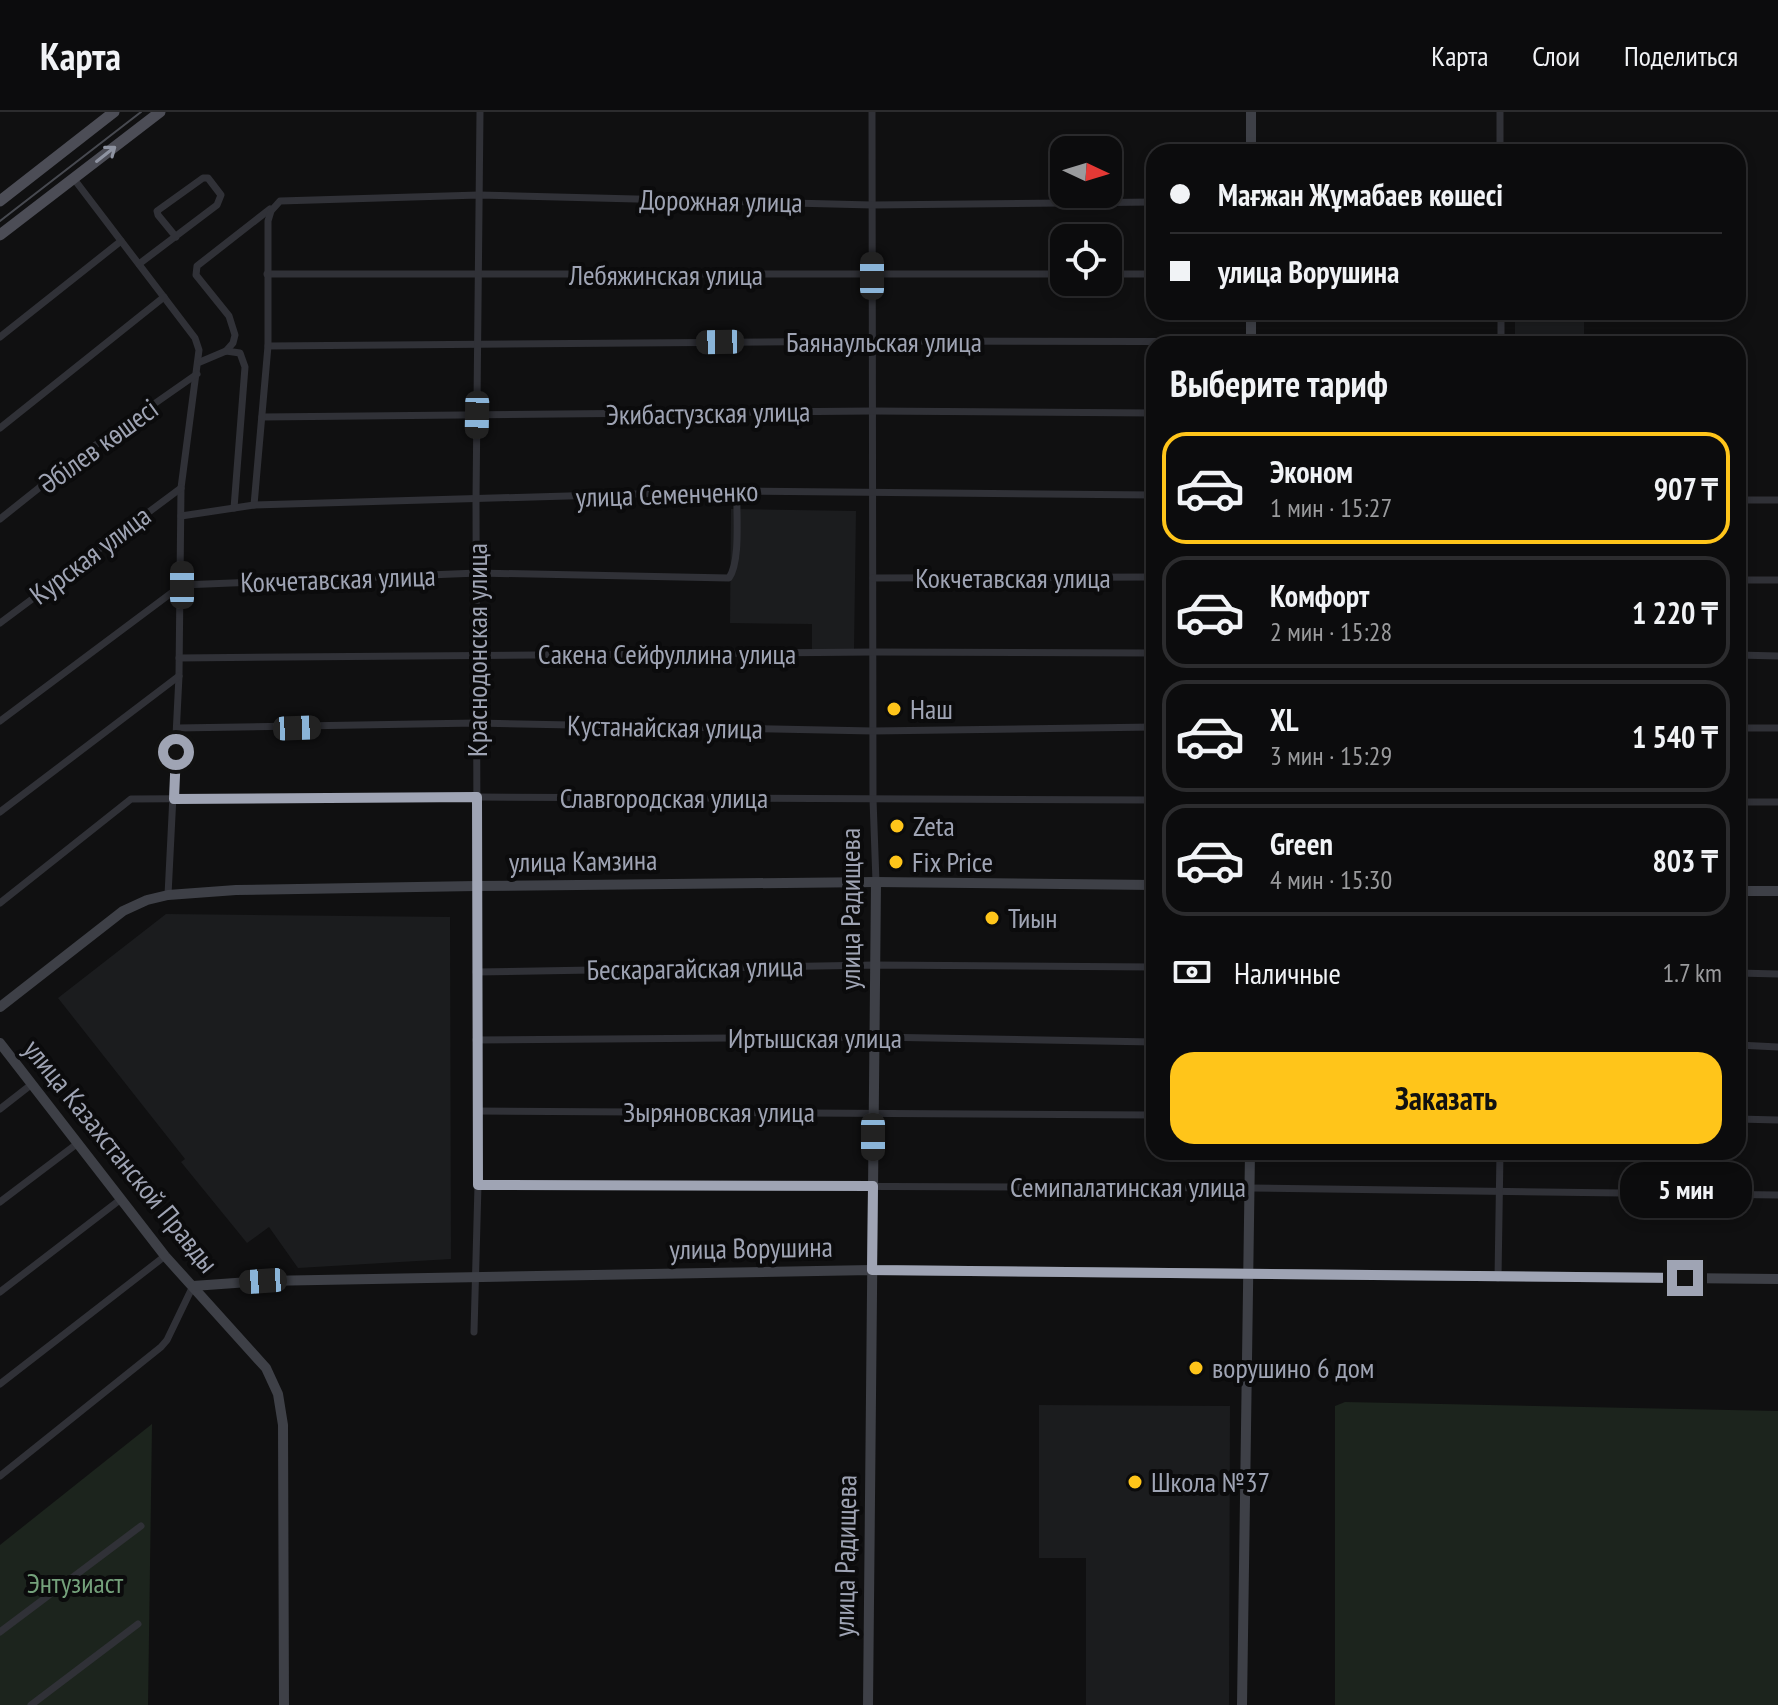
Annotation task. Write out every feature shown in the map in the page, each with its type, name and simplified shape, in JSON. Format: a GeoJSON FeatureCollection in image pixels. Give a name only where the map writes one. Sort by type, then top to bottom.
{"type":"FeatureCollection","features":[{"type":"Feature","properties":{"kind":"main road"},"geometry":{"type":"LineString","coordinates":[[0,201],[114,112]]}},
{"type":"Feature","properties":{"kind":"main road"},"geometry":{"type":"LineString","coordinates":[[0,235],[160,112]]}},
{"type":"Feature","properties":{"kind":"street","name":"Краснодонская улица"},"geometry":{"type":"LineString","coordinates":[[474,1332],[478,1185],[476,500],[480,112]]}},
{"type":"Feature","properties":{"kind":"street","name":"улица Радищева"},"geometry":{"type":"LineString","coordinates":[[868,1705],[876,882],[873,799],[872,112]]}},
{"type":"Feature","properties":{"kind":"street"},"geometry":{"type":"LineString","coordinates":[[1251,112],[1251,144]]}},
{"type":"Feature","properties":{"kind":"street"},"geometry":{"type":"LineString","coordinates":[[1500,112],[1500,144]]}},
{"type":"Feature","properties":{"kind":"street"},"geometry":{"type":"LineString","coordinates":[[139,264],[176,237],[220,202],[221,195],[208,178],[203,178],[157,211],[176,237]]}},
{"type":"Feature","properties":{"kind":"street"},"geometry":{"type":"LineString","coordinates":[[74,179],[195,338],[200,362],[181,488],[182,585],[168,895]]}},
{"type":"Feature","properties":{"kind":"street","name":"Дорожная улица"},"geometry":{"type":"LineString","coordinates":[[274,205],[288,199],[479,195],[872,205],[1146,202]]}},
{"type":"Feature","properties":{"kind":"street"},"geometry":{"type":"LineString","coordinates":[[254,505],[268,346],[268,221],[274,205]]}},
{"type":"Feature","properties":{"kind":"street"},"geometry":{"type":"LineString","coordinates":[[200,362],[226,351],[233,343],[233,323],[196,275],[197,266],[274,205]]}},
{"type":"Feature","properties":{"kind":"street"},"geometry":{"type":"LineString","coordinates":[[0,337],[121,241]]}},
{"type":"Feature","properties":{"kind":"street","name":"Лебяжинская улица"},"geometry":{"type":"LineString","coordinates":[[267,274],[1050,274]]}},
{"type":"Feature","properties":{"kind":"street"},"geometry":{"type":"LineString","coordinates":[[1122,274],[1146,274]]}},
{"type":"Feature","properties":{"kind":"street"},"geometry":{"type":"LineString","coordinates":[[0,428],[164,297]]}},
{"type":"Feature","properties":{"kind":"street","name":"Баянаульская улица"},"geometry":{"type":"LineString","coordinates":[[268,346],[872,341],[1146,343]]}},
{"type":"Feature","properties":{"kind":"street"},"geometry":{"type":"LineString","coordinates":[[226,351],[240,353],[245,367],[234,508]]}},
{"type":"Feature","properties":{"kind":"street","name":"Әбілев көшесі"},"geometry":{"type":"LineString","coordinates":[[0,519],[74,460],[197,374]]}},
{"type":"Feature","properties":{"kind":"street","name":"Экибастузская улица"},"geometry":{"type":"LineString","coordinates":[[262,417],[872,411],[1146,413]]}},
{"type":"Feature","properties":{"kind":"street","name":"Курская улица"},"geometry":{"type":"LineString","coordinates":[[0,623],[181,488]]}},
{"type":"Feature","properties":{"kind":"street","name":"улица Семенченко"},"geometry":{"type":"LineString","coordinates":[[181,516],[254,505],[737,491],[1146,495]]}},
{"type":"Feature","properties":{"kind":"street","name":"Кокчетавская улица"},"geometry":{"type":"LineString","coordinates":[[182,585],[478,573],[729,578],[733,575],[737,491]]}},
{"type":"Feature","properties":{"kind":"street"},"geometry":{"type":"LineString","coordinates":[[1746,500],[1778,500]]}},
{"type":"Feature","properties":{"kind":"street","name":"Кокчетавская улица"},"geometry":{"type":"LineString","coordinates":[[873,578],[1146,577]]}},
{"type":"Feature","properties":{"kind":"street"},"geometry":{"type":"LineString","coordinates":[[1746,580],[1778,580]]}},
{"type":"Feature","properties":{"kind":"street"},"geometry":{"type":"LineString","coordinates":[[0,721],[182,585]]}},
{"type":"Feature","properties":{"kind":"street","name":"Сакена Сейфуллина улица"},"geometry":{"type":"LineString","coordinates":[[179,658],[1146,653]]}},
{"type":"Feature","properties":{"kind":"street"},"geometry":{"type":"LineString","coordinates":[[1746,655],[1778,656]]}},
{"type":"Feature","properties":{"kind":"street"},"geometry":{"type":"LineString","coordinates":[[0,812],[179,676]]}},
{"type":"Feature","properties":{"kind":"street","name":"Кустанайская улица"},"geometry":{"type":"LineString","coordinates":[[177,728],[477,723],[873,731],[1146,727]]}},
{"type":"Feature","properties":{"kind":"street"},"geometry":{"type":"LineString","coordinates":[[1746,728],[1778,728]]}},
{"type":"Feature","properties":{"kind":"street","name":"Славгородская улица"},"geometry":{"type":"LineString","coordinates":[[0,903],[131,799],[1146,800]]}},
{"type":"Feature","properties":{"kind":"street"},"geometry":{"type":"LineString","coordinates":[[1746,802],[1778,802]]}},
{"type":"Feature","properties":{"kind":"street","name":"улица Камзина"},"geometry":{"type":"LineString","coordinates":[[0,1007],[123,911],[168,895],[236,890],[476,886],[876,882],[1146,885]]}},
{"type":"Feature","properties":{"kind":"street"},"geometry":{"type":"LineString","coordinates":[[1746,891],[1778,891]]}},
{"type":"Feature","properties":{"kind":"street","name":"Бескарагайская улица"},"geometry":{"type":"LineString","coordinates":[[476,972],[875,965],[1146,967]]}},
{"type":"Feature","properties":{"kind":"street"},"geometry":{"type":"LineString","coordinates":[[1746,973],[1778,974]]}},
{"type":"Feature","properties":{"kind":"street","name":"Иртышская улица"},"geometry":{"type":"LineString","coordinates":[[476,1040],[874,1037],[1146,1042]]}},
{"type":"Feature","properties":{"kind":"street","name":"улица Казахстанской Правды"},"geometry":{"type":"LineString","coordinates":[[0,1043],[165,1256],[266,1368],[278,1394],[283,1425],[284,1705]]}},
{"type":"Feature","properties":{"kind":"street"},"geometry":{"type":"LineString","coordinates":[[1746,1045],[1778,1047]]}},
{"type":"Feature","properties":{"kind":"street"},"geometry":{"type":"LineString","coordinates":[[0,1109],[32,1084]]}},
{"type":"Feature","properties":{"kind":"street","name":"Зыряновская улица"},"geometry":{"type":"LineString","coordinates":[[477,1111],[1146,1115]]}},
{"type":"Feature","properties":{"kind":"street"},"geometry":{"type":"LineString","coordinates":[[1746,1119],[1778,1120]]}},
{"type":"Feature","properties":{"kind":"street"},"geometry":{"type":"LineString","coordinates":[[0,1202],[78,1143]]}},
{"type":"Feature","properties":{"kind":"street"},"geometry":{"type":"LineString","coordinates":[[1242,1705],[1250,1160]]}},
{"type":"Feature","properties":{"kind":"street"},"geometry":{"type":"LineString","coordinates":[[1498,1278],[1500,1160]]}},
{"type":"Feature","properties":{"kind":"street","name":"Семипалатинская улица"},"geometry":{"type":"LineString","coordinates":[[478,1185],[1250,1188],[1778,1195]]}},
{"type":"Feature","properties":{"kind":"street"},"geometry":{"type":"LineString","coordinates":[[0,1292],[121,1199]]}},
{"type":"Feature","properties":{"kind":"street"},"geometry":{"type":"LineString","coordinates":[[0,1384],[165,1256]]}},
{"type":"Feature","properties":{"kind":"street","name":"улица Ворушина"},"geometry":{"type":"LineString","coordinates":[[193,1286],[263,1281],[872,1270],[1778,1279]]}},
{"type":"Feature","properties":{"kind":"street"},"geometry":{"type":"LineString","coordinates":[[0,1476],[161,1347],[193,1286]]}},
{"type":"Feature","properties":{"kind":"street"},"geometry":{"type":"LineString","coordinates":[[0,1632],[141,1526]]}},
{"type":"Feature","properties":{"kind":"street"},"geometry":{"type":"LineString","coordinates":[[31,1705],[138,1624]]}},
{"type":"Feature","properties":{"kind":"shaded area"},"geometry":{"type":"Polygon","coordinates":[[[1515,320],[1584,320],[1584,336],[1515,336],[1515,320]]]}},
{"type":"Feature","properties":{"kind":"shaded area"},"geometry":{"type":"Polygon","coordinates":[[[731,509],[856,511],[854,649],[812,649],[812,624],[730,623],[731,509]]]}},
{"type":"Feature","properties":{"kind":"shaded area"},"geometry":{"type":"Polygon","coordinates":[[[166,914],[450,917],[451,1259],[298,1268],[269,1227],[247,1243],[181,1162],[185,1159],[58,998],[166,914]]]}},
{"type":"Feature","properties":{"kind":"shaded area","name":"Школа №37"},"geometry":{"type":"Polygon","coordinates":[[[1039,1405],[1230,1406],[1229,1705],[1086,1705],[1086,1558],[1039,1558],[1039,1405]]]}},
{"type":"Feature","properties":{"kind":"green space"},"geometry":{"type":"Polygon","coordinates":[[[1345,1402],[1778,1411],[1778,1705],[1335,1705],[1335,1406],[1345,1402]]]}},
{"type":"Feature","properties":{"kind":"green space","name":"Энтузиаст"},"geometry":{"type":"Polygon","coordinates":[[[152,1424],[148,1705],[0,1705],[0,1545],[152,1424]]]}},
{"type":"Feature","properties":{"kind":"tram line"},"geometry":{"type":"LineString","coordinates":[[0,221],[141,112]]}},
{"type":"Feature","properties":{"kind":"place","name":"Наш"},"geometry":{"type":"Point","coordinates":[894,709]}},
{"type":"Feature","properties":{"kind":"place","name":"Zeta"},"geometry":{"type":"Point","coordinates":[897,826]}},
{"type":"Feature","properties":{"kind":"place","name":"Fix Price"},"geometry":{"type":"Point","coordinates":[896,862]}},
{"type":"Feature","properties":{"kind":"place","name":"Тиын"},"geometry":{"type":"Point","coordinates":[992,918]}},
{"type":"Feature","properties":{"kind":"place","name":"ворушино 6 дом"},"geometry":{"type":"Point","coordinates":[1196,1368]}},
{"type":"Feature","properties":{"kind":"place","name":"Школа №37"},"geometry":{"type":"Point","coordinates":[1135,1482]}},
{"type":"Feature","properties":{"kind":"route"},"geometry":{"type":"LineString","coordinates":[[176,752],[174,799],[477,797],[478,1185],[873,1186],[872,1270],[1685,1278]]}}]}
